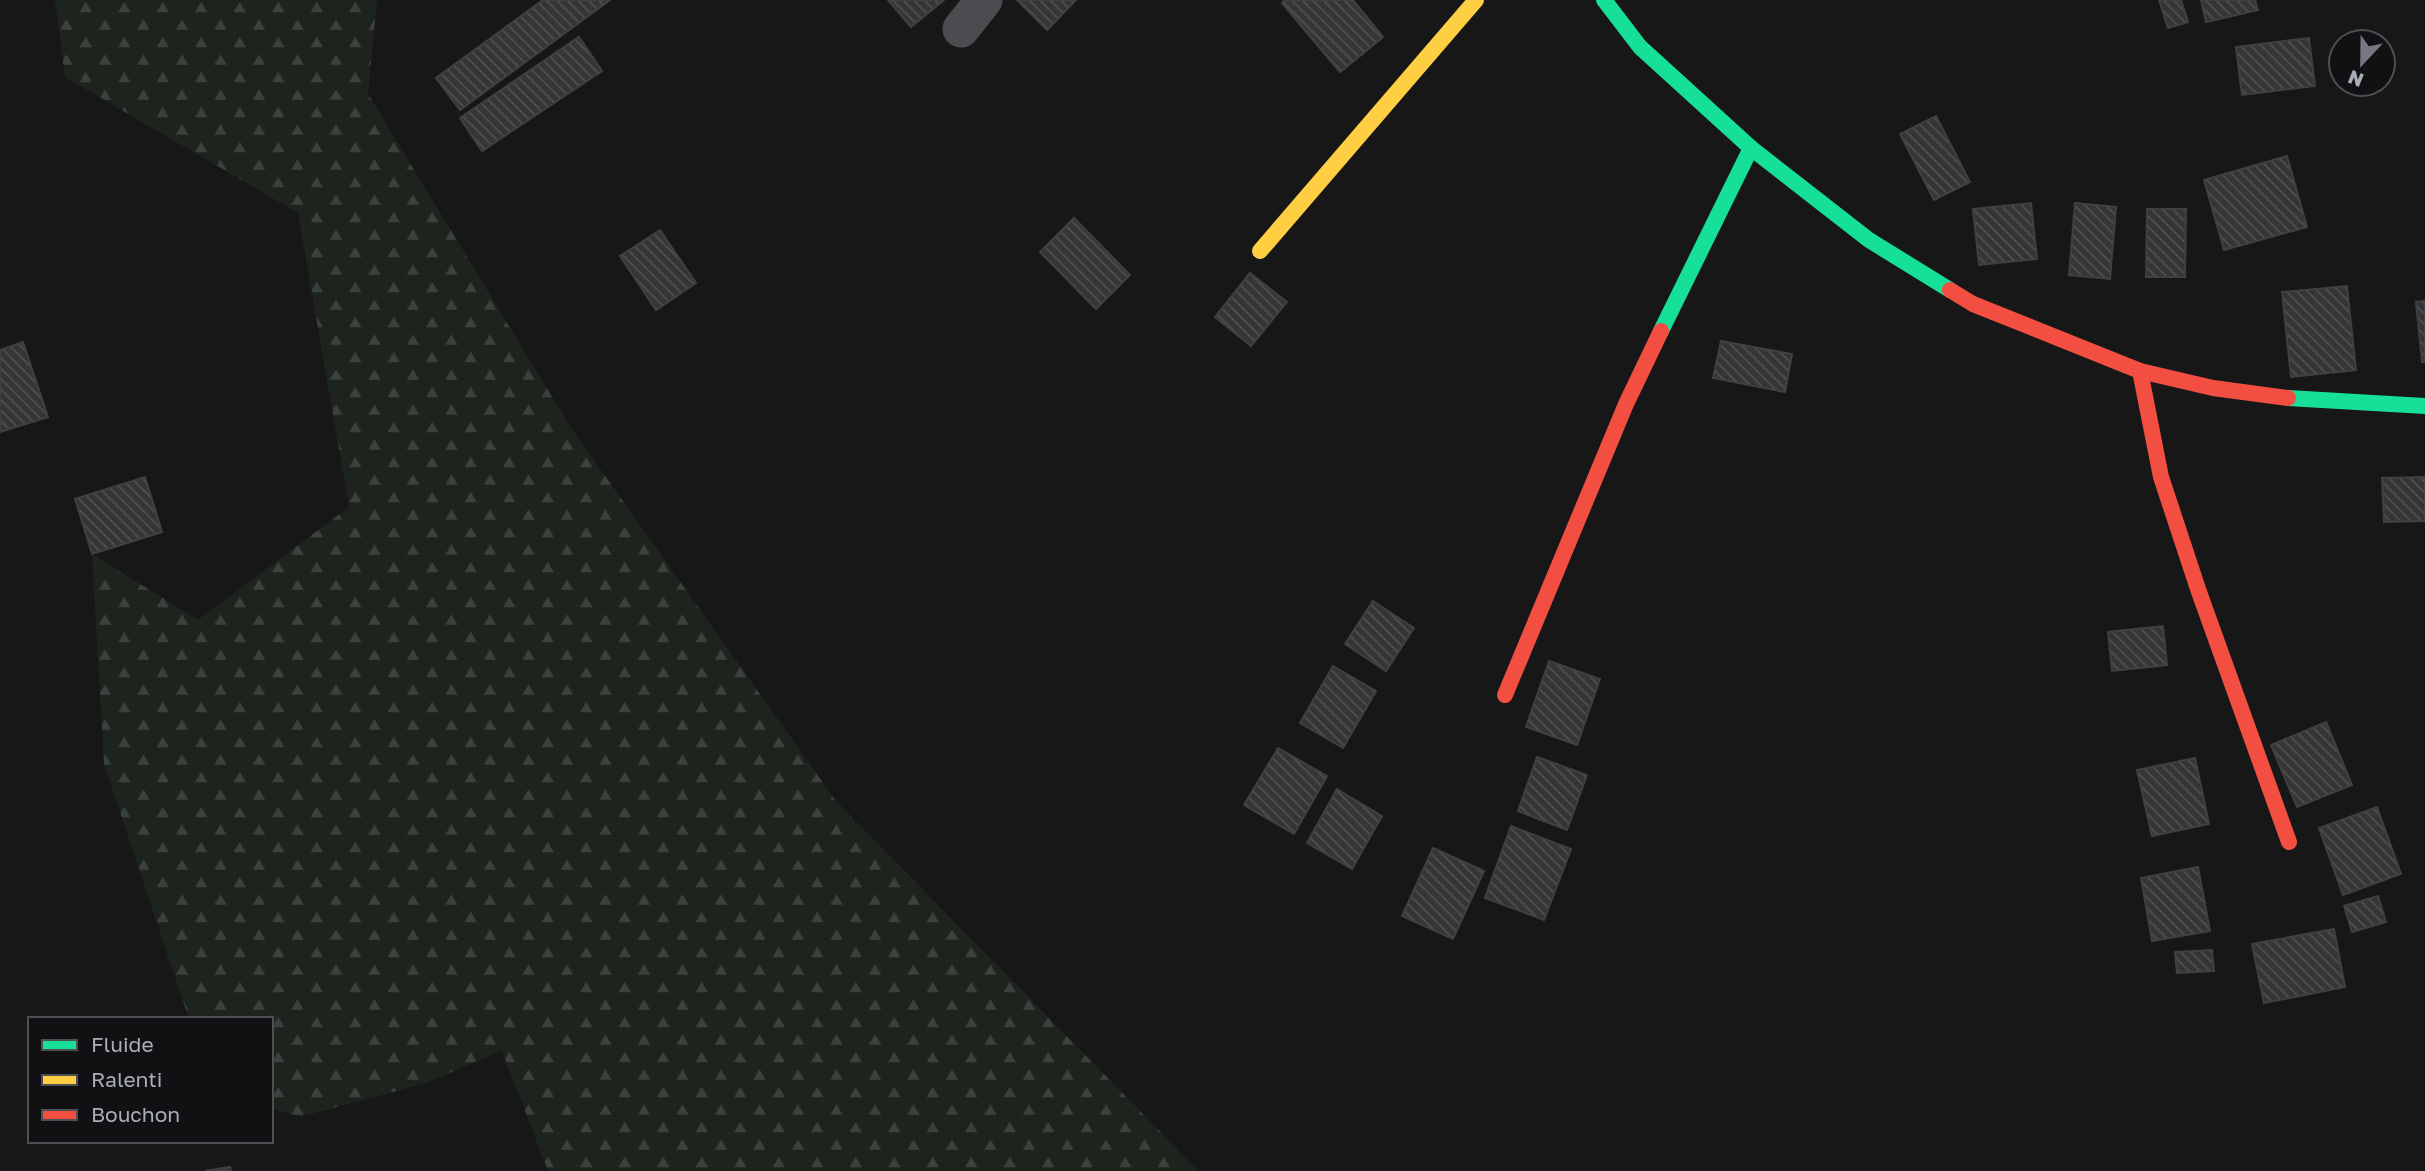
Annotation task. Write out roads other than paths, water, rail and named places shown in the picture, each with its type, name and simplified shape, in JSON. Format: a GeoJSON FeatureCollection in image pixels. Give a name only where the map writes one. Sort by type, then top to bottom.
{"type":"FeatureCollection","features":[{"type":"Feature","properties":{"kind":"street"},"geometry":{"type":"LineString","coordinates":[[961,29],[984,0]]}},
{"type":"Feature","properties":{"kind":"street"},"geometry":{"type":"LineString","coordinates":[[1260,251],[1476,0]]}},
{"type":"Feature","properties":{"kind":"street"},"geometry":{"type":"LineString","coordinates":[[1604,0],[1640,47],[1751,148],[1869,240],[1973,304],[2140,371],[2213,388],[2299,399],[2425,406]]}},
{"type":"Feature","properties":{"kind":"street"},"geometry":{"type":"LineString","coordinates":[[1505,695],[1626,404],[1751,148]]}},
{"type":"Feature","properties":{"kind":"street"},"geometry":{"type":"LineString","coordinates":[[2140,371],[2161,477],[2199,592],[2289,842]]}}]}
